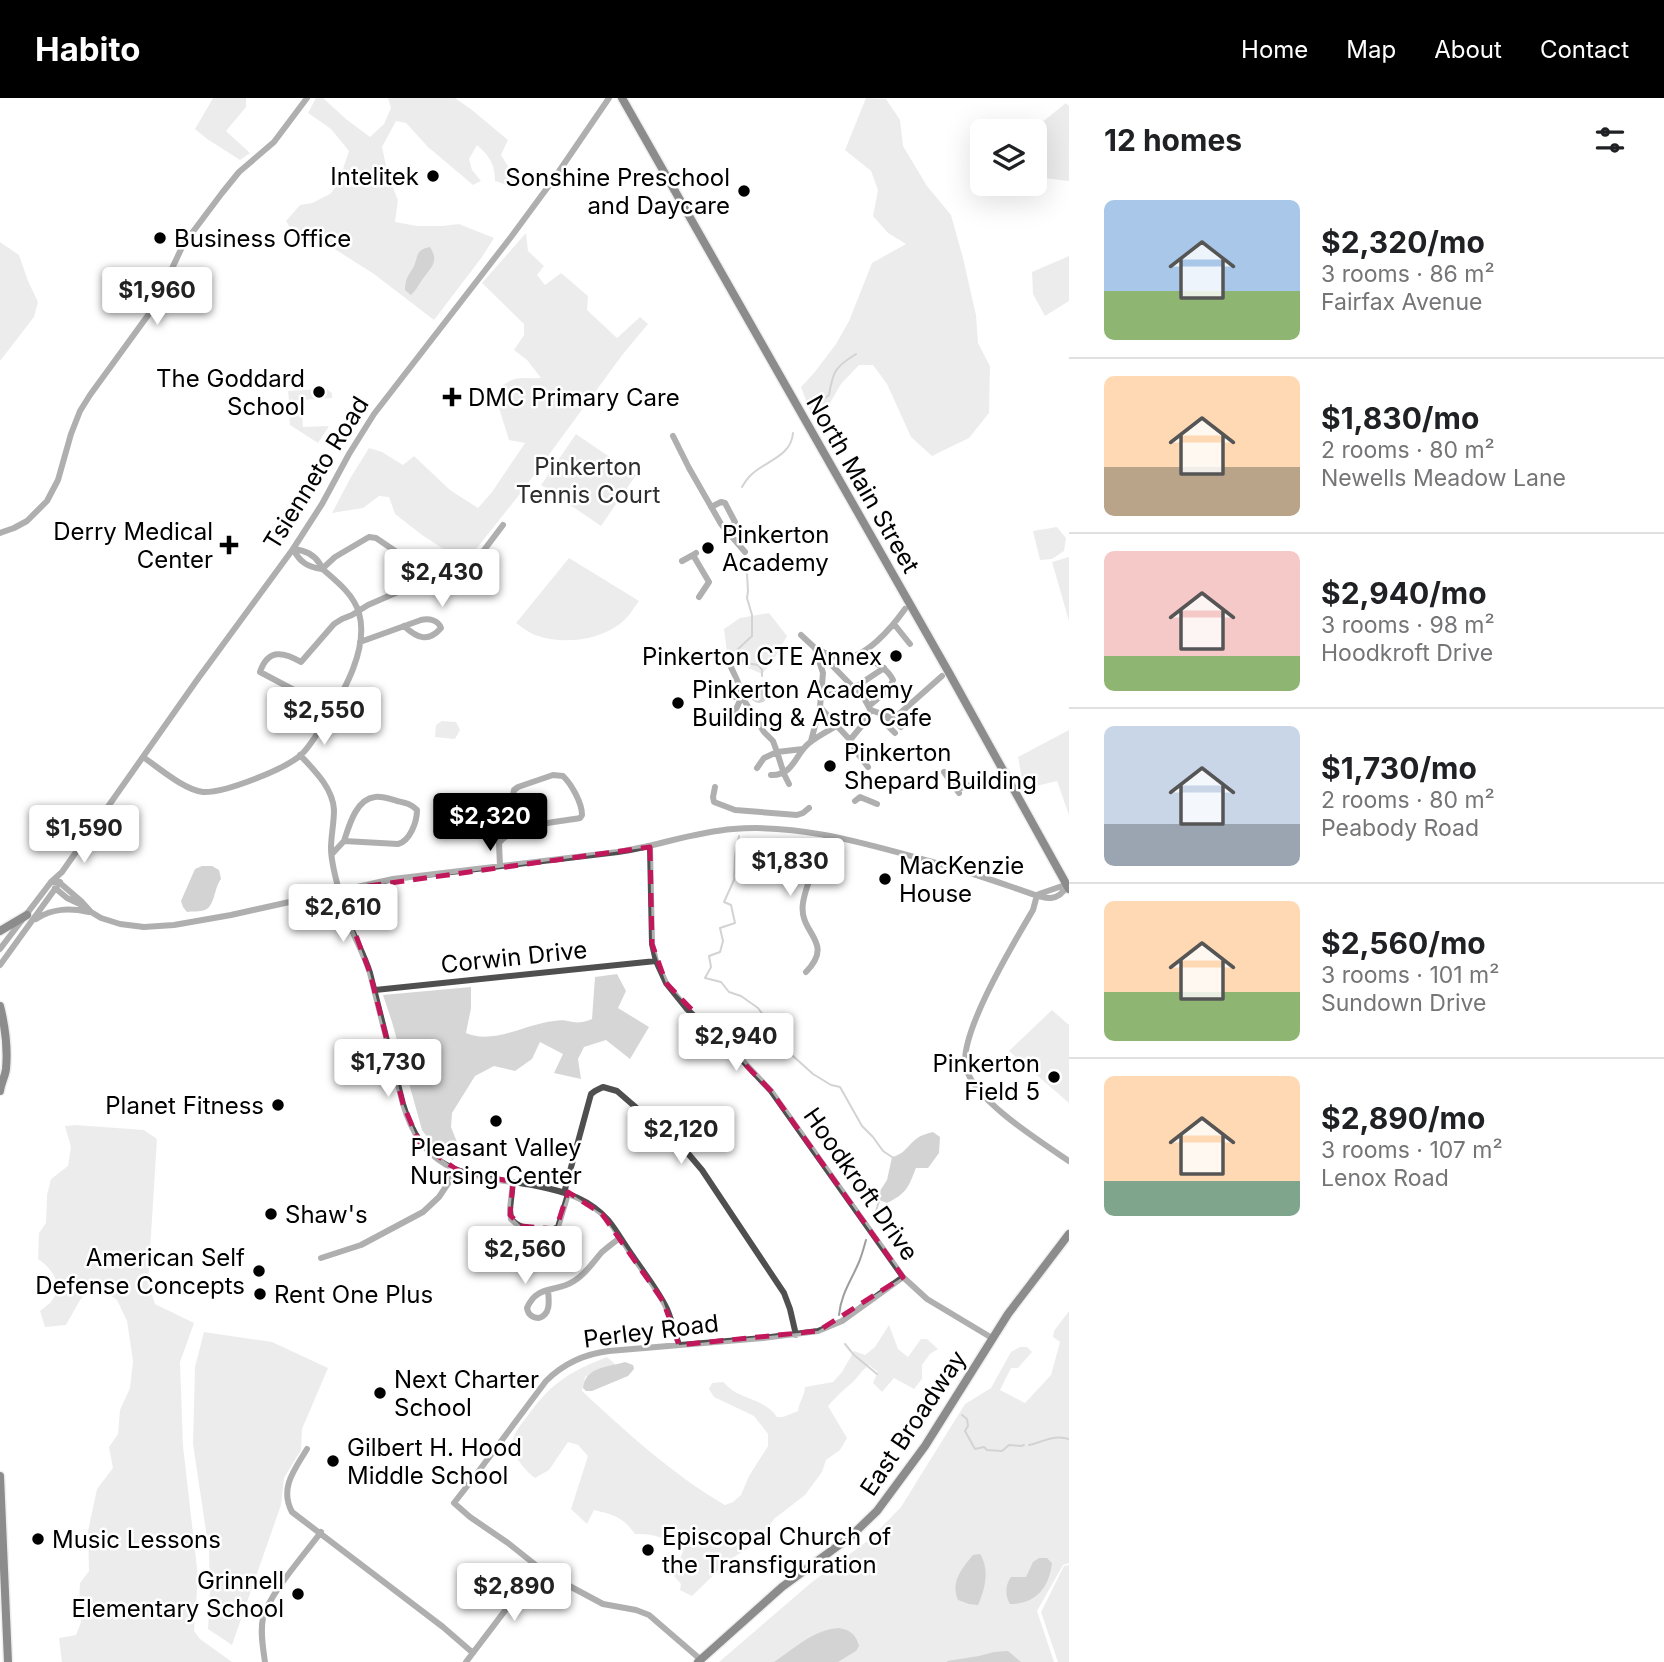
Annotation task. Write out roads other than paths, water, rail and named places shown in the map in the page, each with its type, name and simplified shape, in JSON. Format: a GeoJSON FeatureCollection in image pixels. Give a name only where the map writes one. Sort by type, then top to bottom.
{"type":"FeatureCollection","features":[{"type":"Feature","properties":{"kind":"main road","name":"North Main Street"},"geometry":{"type":"LineString","coordinates":[[622,98],[1068,886]]}},
{"type":"Feature","properties":{"kind":"main road"},"geometry":{"type":"LineString","coordinates":[[0,932],[29,919]]}},
{"type":"Feature","properties":{"kind":"main road"},"geometry":{"type":"LineString","coordinates":[[0,1006],[6,1069],[0,1085]]}},
{"type":"Feature","properties":{"kind":"main road","name":"East Broadway"},"geometry":{"type":"LineString","coordinates":[[699,1661],[782,1587],[850,1537],[877,1511],[925,1446],[992,1338],[1069,1234]]}},
{"type":"Feature","properties":{"kind":"main road"},"geometry":{"type":"LineString","coordinates":[[0,1478],[8,1662]]}},
{"type":"Feature","properties":{"kind":"street"},"geometry":{"type":"LineString","coordinates":[[0,533],[27,521],[47,501],[58,480],[71,434],[85,403],[154,307],[183,246],[222,193],[239,173],[274,142],[307,98]]}},
{"type":"Feature","properties":{"kind":"street","name":"Tsienneto Road"},"geometry":{"type":"LineString","coordinates":[[0,965],[51,882],[62,872],[293,549],[374,414],[511,237],[608,98]]}},
{"type":"Feature","properties":{"kind":"street"},"geometry":{"type":"LineString","coordinates":[[673,436],[711,507],[728,533],[745,552]]}},
{"type":"Feature","properties":{"kind":"street"},"geometry":{"type":"LineString","coordinates":[[711,507],[725,503],[735,522],[728,533]]}},
{"type":"Feature","properties":{"kind":"street"},"geometry":{"type":"LineString","coordinates":[[332,710],[260,672],[261,668],[268,659],[279,654],[286,654],[301,662],[334,624],[358,610],[407,588],[466,571],[503,525]]}},
{"type":"Feature","properties":{"kind":"street"},"geometry":{"type":"LineString","coordinates":[[322,569],[335,557],[369,537],[376,538],[407,559]]}},
{"type":"Feature","properties":{"kind":"street"},"geometry":{"type":"LineString","coordinates":[[293,549],[299,560],[306,565],[322,569]]}},
{"type":"Feature","properties":{"kind":"street"},"geometry":{"type":"LineString","coordinates":[[143,757],[179,782],[204,792],[257,778],[283,766],[300,755],[312,742],[348,680],[358,655],[361,627],[358,610],[345,589],[322,569],[318,560],[305,551],[293,549]]}},
{"type":"Feature","properties":{"kind":"street"},"geometry":{"type":"LineString","coordinates":[[682,561],[694,554],[709,582],[699,597]]}},
{"type":"Feature","properties":{"kind":"street"},"geometry":{"type":"LineString","coordinates":[[815,648],[837,657],[859,654],[894,624],[905,609]]}},
{"type":"Feature","properties":{"kind":"street"},"geometry":{"type":"LineString","coordinates":[[360,642],[404,626],[429,619],[437,622],[441,628],[439,632],[422,638],[415,636],[404,626]]}},
{"type":"Feature","properties":{"kind":"street"},"geometry":{"type":"LineString","coordinates":[[894,624],[910,644]]}},
{"type":"Feature","properties":{"kind":"street"},"geometry":{"type":"LineString","coordinates":[[801,635],[854,688],[870,708],[892,718],[901,727]]}},
{"type":"Feature","properties":{"kind":"street"},"geometry":{"type":"LineString","coordinates":[[811,741],[822,697],[823,673],[815,648]]}},
{"type":"Feature","properties":{"kind":"street"},"geometry":{"type":"LineString","coordinates":[[850,740],[864,723],[870,708],[892,686],[892,677],[884,668],[859,654]]}},
{"type":"Feature","properties":{"kind":"street"},"geometry":{"type":"LineString","coordinates":[[730,666],[741,691],[734,712]]}},
{"type":"Feature","properties":{"kind":"street"},"geometry":{"type":"LineString","coordinates":[[822,697],[854,688],[884,668]]}},
{"type":"Feature","properties":{"kind":"street"},"geometry":{"type":"LineString","coordinates":[[895,733],[884,722],[898,715],[942,676]]}},
{"type":"Feature","properties":{"kind":"street"},"geometry":{"type":"LineString","coordinates":[[738,697],[773,741],[789,784]]}},
{"type":"Feature","properties":{"kind":"street"},"geometry":{"type":"LineString","coordinates":[[820,707],[838,725],[868,767]]}},
{"type":"Feature","properties":{"kind":"street"},"geometry":{"type":"LineString","coordinates":[[771,775],[784,774],[811,741],[838,725]]}},
{"type":"Feature","properties":{"kind":"street"},"geometry":{"type":"LineString","coordinates":[[757,768],[764,758],[777,752],[803,749]]}},
{"type":"Feature","properties":{"kind":"street"},"geometry":{"type":"LineString","coordinates":[[300,755],[321,779],[333,803],[331,854],[339,890],[348,924],[363,953],[375,990],[403,1104],[419,1142],[435,1158],[457,1170],[566,1193],[602,1214],[663,1301],[679,1345]]}},
{"type":"Feature","properties":{"kind":"street"},"geometry":{"type":"LineString","coordinates":[[944,772],[958,791],[981,779]]}},
{"type":"Feature","properties":{"kind":"street"},"geometry":{"type":"LineString","coordinates":[[500,866],[498,846],[508,835],[524,829],[580,818],[582,808],[564,776],[553,775],[514,790],[513,795],[524,829]]}},
{"type":"Feature","properties":{"kind":"street"},"geometry":{"type":"LineString","coordinates":[[715,787],[715,802],[730,809],[797,815],[809,808]]}},
{"type":"Feature","properties":{"kind":"street"},"geometry":{"type":"LineString","coordinates":[[331,854],[344,841],[353,816],[361,804],[369,799],[384,797],[416,808],[417,816],[409,836],[402,843],[344,841]]}},
{"type":"Feature","properties":{"kind":"street"},"geometry":{"type":"LineString","coordinates":[[855,801],[860,797],[877,804]]}},
{"type":"Feature","properties":{"kind":"street"},"geometry":{"type":"LineString","coordinates":[[51,882],[58,886],[67,898],[120,925],[153,927],[232,915],[393,878],[650,847],[697,834],[734,829],[789,829],[949,867],[1047,898],[1063,892],[1068,886]]}},
{"type":"Feature","properties":{"kind":"street"},"geometry":{"type":"LineString","coordinates":[[806,972],[818,956],[818,946],[803,916],[803,901],[827,836]]}},
{"type":"Feature","properties":{"kind":"street","name":"Hoodkroft Drive"},"geometry":{"type":"LineString","coordinates":[[650,847],[652,937],[656,961],[666,984],[678,1000],[756,1074],[780,1103],[903,1277],[927,1299],[992,1338]]}},
{"type":"Feature","properties":{"kind":"street","name":"Tsienneto Road"},"geometry":{"type":"LineString","coordinates":[[0,949],[58,886],[62,872]]}},
{"type":"Feature","properties":{"kind":"street"},"geometry":{"type":"LineString","coordinates":[[1037,895],[981,1006],[965,1064],[974,1083],[997,1109],[1069,1161]]}},
{"type":"Feature","properties":{"kind":"street"},"geometry":{"type":"LineString","coordinates":[[29,919],[54,911],[88,910]]}},
{"type":"Feature","properties":{"kind":"street","name":"Corwin Drive"},"geometry":{"type":"LineString","coordinates":[[375,990],[656,961]]}},
{"type":"Feature","properties":{"kind":"street"},"geometry":{"type":"LineString","coordinates":[[513,1182],[509,1209],[511,1219],[521,1226],[540,1231],[552,1231],[558,1227],[592,1094],[603,1087],[617,1091],[685,1150],[702,1170],[784,1293],[796,1335]]}},
{"type":"Feature","properties":{"kind":"street"},"geometry":{"type":"LineString","coordinates":[[321,1258],[361,1245],[423,1212],[439,1197],[457,1170]]}},
{"type":"Feature","properties":{"kind":"street"},"geometry":{"type":"LineString","coordinates":[[548,1290],[546,1314],[539,1318],[532,1316],[527,1310],[537,1293],[575,1280],[620,1238]]}},
{"type":"Feature","properties":{"kind":"street","name":"Perley Road"},"geometry":{"type":"LineString","coordinates":[[538,1567],[454,1503],[538,1390],[556,1370],[575,1360],[598,1353],[818,1331],[833,1326],[903,1277]]}},
{"type":"Feature","properties":{"kind":"street"},"geometry":{"type":"LineString","coordinates":[[307,1450],[289,1481],[287,1497],[292,1512],[473,1653]]}},
{"type":"Feature","properties":{"kind":"street"},"geometry":{"type":"LineString","coordinates":[[265,1662],[262,1631],[266,1611],[321,1532]]}},
{"type":"Feature","properties":{"kind":"street"},"geometry":{"type":"LineString","coordinates":[[467,1662],[538,1567],[558,1581],[603,1604],[649,1615],[699,1661]]}},
{"type":"Feature","properties":{"kind":"waterway"},"geometry":{"type":"LineString","coordinates":[[815,412],[820,402],[829,395],[836,370],[856,354]]}},
{"type":"Feature","properties":{"kind":"waterway"},"geometry":{"type":"LineString","coordinates":[[742,487],[755,472],[782,454],[793,433]]}},
{"type":"Feature","properties":{"kind":"waterway"},"geometry":{"type":"LineString","coordinates":[[743,562],[752,615],[752,636],[737,650],[737,657],[746,663],[758,665],[762,676]]}},
{"type":"Feature","properties":{"kind":"waterway"},"geometry":{"type":"LineString","coordinates":[[739,836],[734,880],[724,902],[731,905],[735,923],[720,928],[723,941],[720,952],[709,956],[711,967],[705,978],[721,982],[729,992],[741,996],[758,1008],[772,1027],[773,1038],[780,1048],[813,1074],[831,1085],[840,1087],[862,1126],[883,1151],[892,1157]]}},
{"type":"Feature","properties":{"kind":"waterway"},"geometry":{"type":"LineString","coordinates":[[876,1211],[880,1198]]}},
{"type":"Feature","properties":{"kind":"waterway"},"geometry":{"type":"LineString","coordinates":[[839,1315],[844,1294],[866,1240]]}},
{"type":"Feature","properties":{"kind":"waterway"},"geometry":{"type":"LineString","coordinates":[[845,1344],[877,1374]]}},
{"type":"Feature","properties":{"kind":"waterway"},"geometry":{"type":"LineString","coordinates":[[962,1415],[967,1419],[968,1426],[965,1431],[975,1449],[984,1447],[987,1450],[1002,1451],[1009,1445],[1024,1445]]}},
{"type":"Feature","properties":{"kind":"waterway"},"geometry":{"type":"LineString","coordinates":[[1029,1445],[1054,1438],[1069,1439]]}},
{"type":"Feature","properties":{"kind":"place","name":"Intelitek"},"geometry":{"type":"Point","coordinates":[433,176]}},
{"type":"Feature","properties":{"kind":"place","name":"Sonshine Preschool and Daycare"},"geometry":{"type":"Point","coordinates":[744,191]}},
{"type":"Feature","properties":{"kind":"place","name":"Business Office"},"geometry":{"type":"Point","coordinates":[160,238]}},
{"type":"Feature","properties":{"kind":"place","name":"The Goddard School"},"geometry":{"type":"Point","coordinates":[319,392]}},
{"type":"Feature","properties":{"kind":"place","name":"DMC Primary Care"},"geometry":{"type":"Point","coordinates":[452,397]}},
{"type":"Feature","properties":{"kind":"place","name":"Derry Medical Center"},"geometry":{"type":"Point","coordinates":[229,545]}},
{"type":"Feature","properties":{"kind":"place","name":"Pinkerton Academy"},"geometry":{"type":"Point","coordinates":[708,548]}},
{"type":"Feature","properties":{"kind":"place","name":"Pinkerton CTE Annex"},"geometry":{"type":"Point","coordinates":[896,656]}},
{"type":"Feature","properties":{"kind":"place","name":"Pinkerton Academy Building & Astro Cafe"},"geometry":{"type":"Point","coordinates":[678,703]}},
{"type":"Feature","properties":{"kind":"place","name":"Pinkerton Shepard Building"},"geometry":{"type":"Point","coordinates":[830,766]}},
{"type":"Feature","properties":{"kind":"place","name":"MacKenzie House"},"geometry":{"type":"Point","coordinates":[885,879]}},
{"type":"Feature","properties":{"kind":"place","name":"Pinkerton Field 5"},"geometry":{"type":"Point","coordinates":[1054,1077]}},
{"type":"Feature","properties":{"kind":"place","name":"Planet Fitness"},"geometry":{"type":"Point","coordinates":[278,1105]}},
{"type":"Feature","properties":{"kind":"place","name":"Pleasant Valley Nursing Center"},"geometry":{"type":"Point","coordinates":[496,1121]}},
{"type":"Feature","properties":{"kind":"place","name":"Shaw's"},"geometry":{"type":"Point","coordinates":[271,1214]}},
{"type":"Feature","properties":{"kind":"place","name":"American Self Defense Concepts"},"geometry":{"type":"Point","coordinates":[259,1271]}},
{"type":"Feature","properties":{"kind":"place","name":"Rent One Plus"},"geometry":{"type":"Point","coordinates":[260,1294]}},
{"type":"Feature","properties":{"kind":"place","name":"Next Charter School"},"geometry":{"type":"Point","coordinates":[380,1393]}},
{"type":"Feature","properties":{"kind":"place","name":"Gilbert H. Hood Middle School"},"geometry":{"type":"Point","coordinates":[333,1461]}},
{"type":"Feature","properties":{"kind":"place","name":"Music Lessons"},"geometry":{"type":"Point","coordinates":[38,1539]}},
{"type":"Feature","properties":{"kind":"place","name":"Episcopal Church of the Transfiguration"},"geometry":{"type":"Point","coordinates":[648,1550]}},
{"type":"Feature","properties":{"kind":"place","name":"Grinnell Elementary School"},"geometry":{"type":"Point","coordinates":[298,1594]}},
{"type":"Feature","properties":{"kind":"park label","name":"Pinkerton Tennis Court"},"geometry":{"type":"Point","coordinates":[588,480]}}]}
